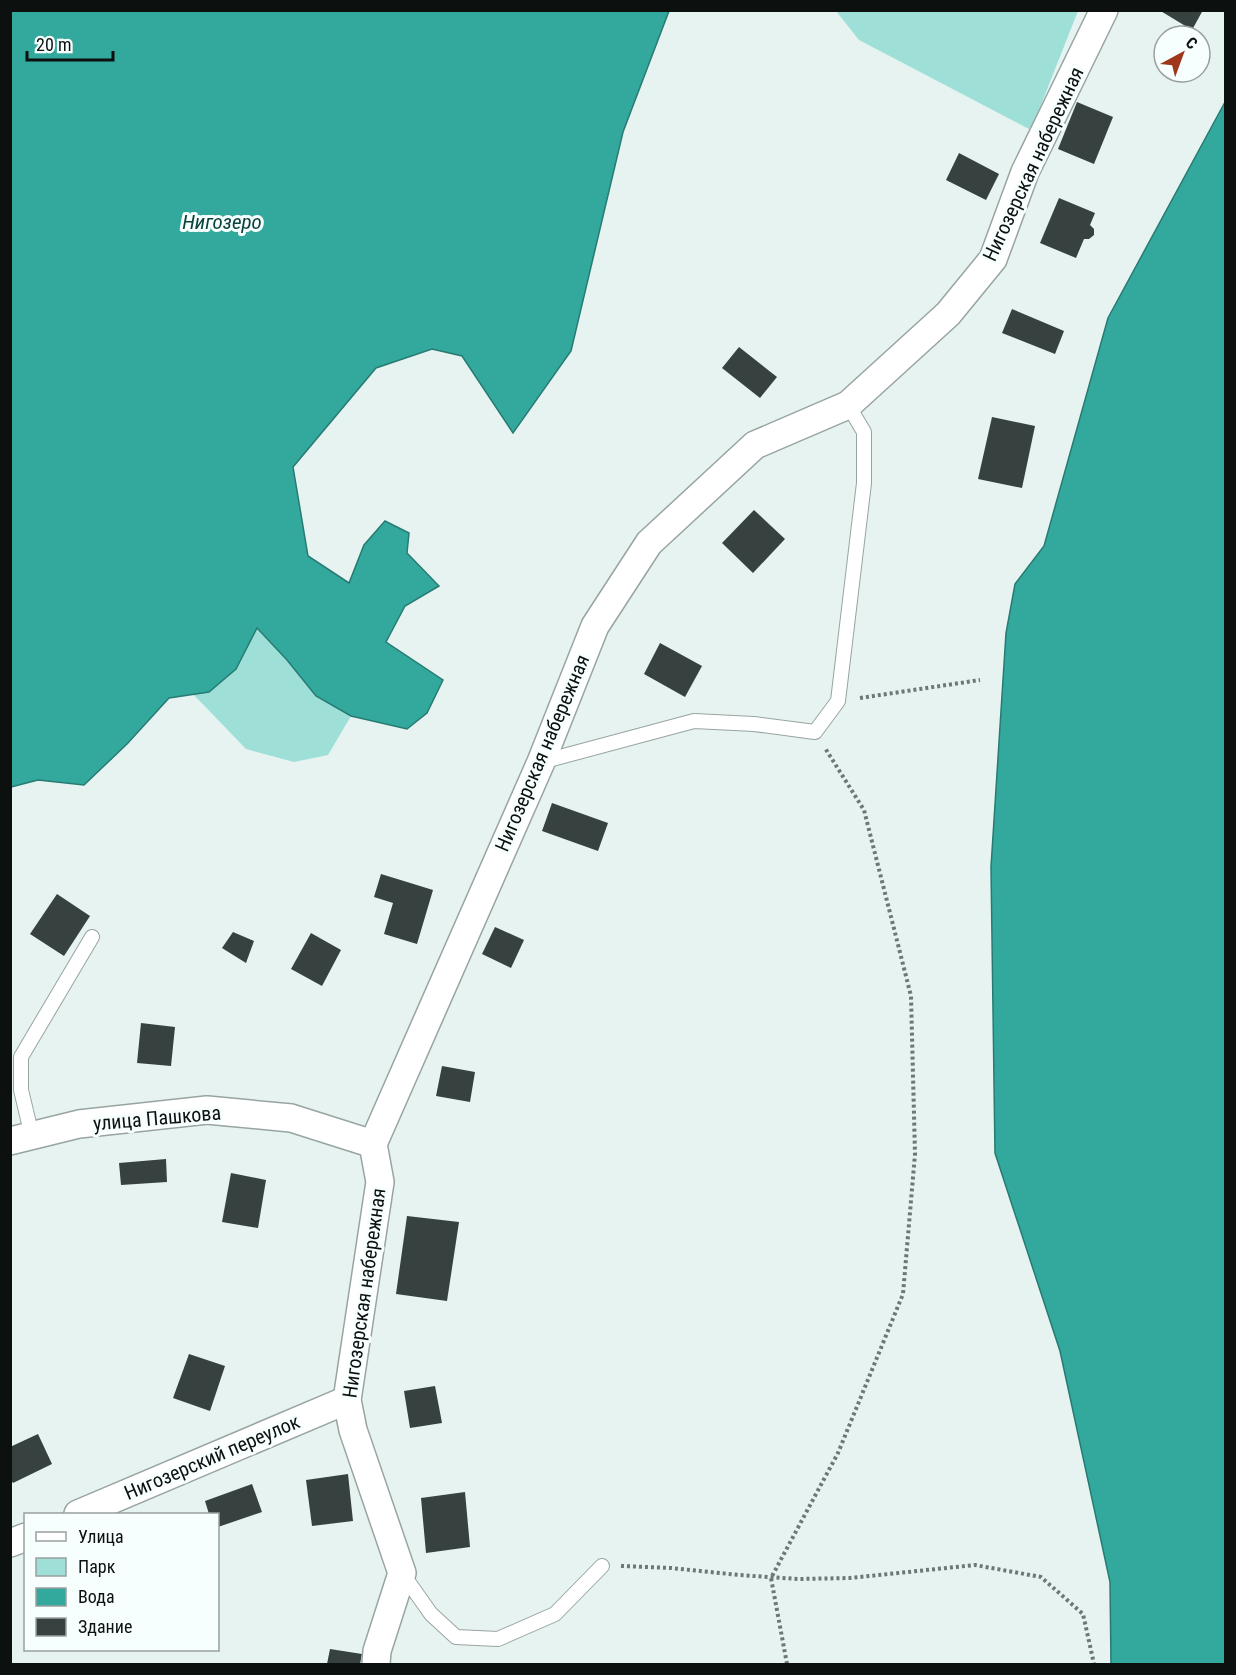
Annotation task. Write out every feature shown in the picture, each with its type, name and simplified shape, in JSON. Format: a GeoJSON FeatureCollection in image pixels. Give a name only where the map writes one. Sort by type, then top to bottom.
{"type":"FeatureCollection","features":[{"type":"Feature","properties":{"kind":"street","name":"Нигозерская набережная"},"geometry":{"type":"LineString","coordinates":[[402,1573],[353,1430],[347,1401],[380,1182],[373,1144],[541,762],[595,626],[649,543],[755,445],[848,405],[948,315],[993,259],[1026,172],[1104,10]]}},
{"type":"Feature","properties":{"kind":"street","name":"улица Пашкова"},"geometry":{"type":"LineString","coordinates":[[21,1139],[79,1124],[207,1110],[291,1118],[373,1144]]}},
{"type":"Feature","properties":{"kind":"street","name":"Нигозерский переулок"},"geometry":{"type":"LineString","coordinates":[[83,1513],[347,1401]]}},
{"type":"Feature","properties":{"kind":"street"},"geometry":{"type":"LineString","coordinates":[[376,1665],[377,1651],[402,1573]]}},
{"type":"Feature","properties":{"kind":"lane"},"geometry":{"type":"LineString","coordinates":[[541,762],[694,721],[754,723],[814,732],[838,701],[864,483],[864,432],[848,405]]}},
{"type":"Feature","properties":{"kind":"lane"},"geometry":{"type":"LineString","coordinates":[[21,1139],[21,1057],[92,937]]}},
{"type":"Feature","properties":{"kind":"lane"},"geometry":{"type":"LineString","coordinates":[[402,1573],[431,1614],[456,1637],[498,1639],[555,1614],[602,1566]]}},
{"type":"Feature","properties":{"kind":"path"},"geometry":{"type":"LineString","coordinates":[[838,701],[980,680]]}},
{"type":"Feature","properties":{"kind":"path"},"geometry":{"type":"LineString","coordinates":[[787,1665],[771,1578],[838,1453],[903,1294],[915,1154],[911,996],[864,810],[814,732]]}},
{"type":"Feature","properties":{"kind":"path"},"geometry":{"type":"LineString","coordinates":[[602,1566],[671,1568],[798,1579],[850,1578],[975,1565],[1041,1577],[1083,1614],[1094,1665]]}},
{"type":"Feature","properties":{"kind":"green space"},"geometry":{"type":"Polygon","coordinates":[[[836,11],[1078,11],[1031,130],[859,40],[836,11]]]}},
{"type":"Feature","properties":{"kind":"green space"},"geometry":{"type":"Polygon","coordinates":[[[256,628],[287,660],[316,696],[351,716],[328,755],[294,762],[246,749],[193,694],[217,686],[226,679],[239,661],[256,628]]]}},
{"type":"Feature","properties":{"kind":"water","name":"Нигозеро"},"geometry":{"type":"Polygon","coordinates":[[[11,10],[669,11],[623,132],[571,351],[513,433],[462,356],[432,349],[376,368],[293,467],[308,556],[349,583],[364,545],[385,521],[409,533],[407,553],[439,586],[405,606],[386,642],[443,680],[427,713],[407,729],[351,716],[316,696],[257,628],[236,669],[209,692],[169,698],[127,744],[84,785],[38,780],[11,787],[11,10]]]}},
{"type":"Feature","properties":{"kind":"water"},"geometry":{"type":"Polygon","coordinates":[[[1225,102],[1225,1664],[1111,1664],[1110,1582],[1060,1351],[995,1153],[991,867],[1006,633],[1015,584],[1044,546],[1108,318],[1225,102]]]}},
{"type":"Feature","properties":{"kind":"building"},"geometry":{"type":"Polygon","coordinates":[[[1159,10],[1203,10],[1195,24],[1182,24],[1159,10]]]}},
{"type":"Feature","properties":{"kind":"building"},"geometry":{"type":"Polygon","coordinates":[[[1077,102],[1113,117],[1094,164],[1058,149],[1077,102]]]}},
{"type":"Feature","properties":{"kind":"building"},"geometry":{"type":"Polygon","coordinates":[[[959,153],[999,174],[986,200],[946,180],[959,153]]]}},
{"type":"Feature","properties":{"kind":"building"},"geometry":{"type":"Polygon","coordinates":[[[1059,198],[1095,213],[1090,225],[1094,229],[1094,235],[1089,239],[1084,239],[1076,258],[1040,243],[1059,198]]]}},
{"type":"Feature","properties":{"kind":"building"},"geometry":{"type":"Polygon","coordinates":[[[1012,309],[1064,331],[1055,354],[1002,333],[1012,309]]]}},
{"type":"Feature","properties":{"kind":"building"},"geometry":{"type":"Polygon","coordinates":[[[739,347],[777,377],[760,398],[722,368],[739,347]]]}},
{"type":"Feature","properties":{"kind":"building"},"geometry":{"type":"Polygon","coordinates":[[[992,417],[1035,426],[1022,488],[978,479],[992,417]]]}},
{"type":"Feature","properties":{"kind":"building"},"geometry":{"type":"Polygon","coordinates":[[[754,510],[785,539],[753,573],[722,543],[754,510]]]}},
{"type":"Feature","properties":{"kind":"building"},"geometry":{"type":"Polygon","coordinates":[[[660,643],[702,666],[685,697],[644,674],[660,643]]]}},
{"type":"Feature","properties":{"kind":"building"},"geometry":{"type":"Polygon","coordinates":[[[552,803],[608,823],[598,851],[542,831],[552,803]]]}},
{"type":"Feature","properties":{"kind":"building"},"geometry":{"type":"Polygon","coordinates":[[[381,874],[433,890],[417,944],[384,934],[393,903],[374,897],[381,874]]]}},
{"type":"Feature","properties":{"kind":"building"},"geometry":{"type":"Polygon","coordinates":[[[57,894],[90,916],[64,956],[30,934],[57,894]]]}},
{"type":"Feature","properties":{"kind":"building"},"geometry":{"type":"Polygon","coordinates":[[[495,927],[524,940],[511,968],[482,954],[495,927]]]}},
{"type":"Feature","properties":{"kind":"building"},"geometry":{"type":"Polygon","coordinates":[[[233,932],[254,941],[246,963],[222,948],[233,932]]]}},
{"type":"Feature","properties":{"kind":"building"},"geometry":{"type":"Polygon","coordinates":[[[311,933],[341,950],[322,986],[291,969],[311,933]]]}},
{"type":"Feature","properties":{"kind":"building"},"geometry":{"type":"Polygon","coordinates":[[[141,1023],[175,1027],[171,1066],[137,1063],[141,1023]]]}},
{"type":"Feature","properties":{"kind":"building"},"geometry":{"type":"Polygon","coordinates":[[[442,1066],[475,1072],[470,1102],[436,1096],[442,1066]]]}},
{"type":"Feature","properties":{"kind":"building"},"geometry":{"type":"Polygon","coordinates":[[[166,1159],[167,1182],[121,1185],[119,1163],[166,1159]]]}},
{"type":"Feature","properties":{"kind":"building"},"geometry":{"type":"Polygon","coordinates":[[[231,1173],[266,1180],[258,1228],[222,1222],[231,1173]]]}},
{"type":"Feature","properties":{"kind":"building"},"geometry":{"type":"Polygon","coordinates":[[[407,1216],[459,1222],[447,1301],[396,1294],[407,1216]]]}},
{"type":"Feature","properties":{"kind":"building"},"geometry":{"type":"Polygon","coordinates":[[[189,1354],[225,1366],[210,1411],[173,1398],[189,1354]]]}},
{"type":"Feature","properties":{"kind":"building"},"geometry":{"type":"Polygon","coordinates":[[[435,1386],[442,1423],[410,1428],[404,1391],[435,1386]]]}},
{"type":"Feature","properties":{"kind":"building"},"geometry":{"type":"Polygon","coordinates":[[[38,1434],[52,1464],[13,1483],[10,1479],[10,1447],[38,1434]]]}},
{"type":"Feature","properties":{"kind":"building"},"geometry":{"type":"Polygon","coordinates":[[[348,1474],[353,1521],[312,1526],[306,1480],[348,1474]]]}},
{"type":"Feature","properties":{"kind":"building"},"geometry":{"type":"Polygon","coordinates":[[[252,1484],[262,1512],[219,1527],[219,1513],[209,1513],[205,1501],[252,1484]]]}},
{"type":"Feature","properties":{"kind":"building"},"geometry":{"type":"Polygon","coordinates":[[[465,1492],[470,1547],[426,1553],[421,1498],[465,1492]]]}},
{"type":"Feature","properties":{"kind":"building"},"geometry":{"type":"Polygon","coordinates":[[[330,1649],[362,1654],[360,1664],[327,1664],[330,1649]]]}}]}
